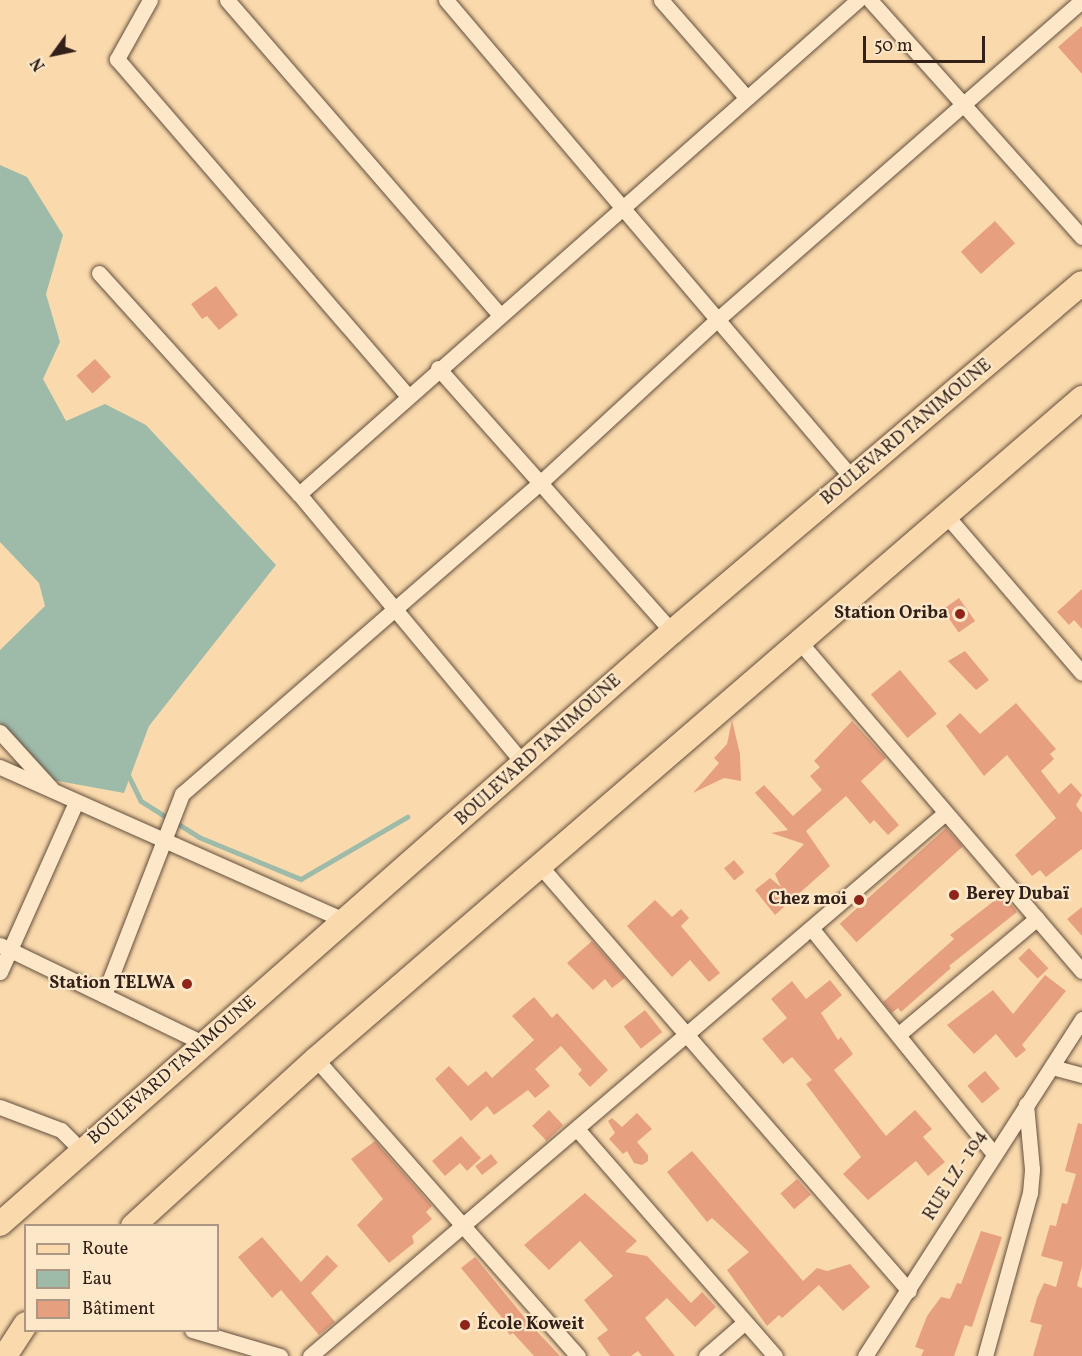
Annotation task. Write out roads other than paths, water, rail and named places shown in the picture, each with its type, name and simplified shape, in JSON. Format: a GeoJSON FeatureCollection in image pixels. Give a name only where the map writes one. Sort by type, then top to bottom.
{"type":"FeatureCollection","features":[{"type":"Feature","properties":{"kind":"main road","name":"BOULEVARD TANIMOUNE"},"geometry":{"type":"LineString","coordinates":[[0,1224],[672,632],[1082,283]]}},
{"type":"Feature","properties":{"kind":"main road"},"geometry":{"type":"LineString","coordinates":[[135,1224],[316,1059],[541,867],[798,640],[1082,398]]}},
{"type":"Feature","properties":{"kind":"main road"},"geometry":{"type":"LineString","coordinates":[[5,1356],[24,1327]]}},
{"type":"Feature","properties":{"kind":"street"},"geometry":{"type":"LineString","coordinates":[[150,0],[117,58],[407,395]]}},
{"type":"Feature","properties":{"kind":"street"},"geometry":{"type":"LineString","coordinates":[[227,0],[500,315]]}},
{"type":"Feature","properties":{"kind":"street"},"geometry":{"type":"LineString","coordinates":[[446,0],[853,479]]}},
{"type":"Feature","properties":{"kind":"street"},"geometry":{"type":"LineString","coordinates":[[661,0],[746,97]]}},
{"type":"Feature","properties":{"kind":"street"},"geometry":{"type":"LineString","coordinates":[[299,494],[407,395],[858,0]]}},
{"type":"Feature","properties":{"kind":"street"},"geometry":{"type":"LineString","coordinates":[[870,0],[1082,237]]}},
{"type":"Feature","properties":{"kind":"street"},"geometry":{"type":"LineString","coordinates":[[104,995],[182,794],[394,607],[540,483],[717,319],[1079,1]]}},
{"type":"Feature","properties":{"kind":"street"},"geometry":{"type":"LineString","coordinates":[[99,273],[299,494],[524,764]]}},
{"type":"Feature","properties":{"kind":"street"},"geometry":{"type":"LineString","coordinates":[[438,368],[672,632]]}},
{"type":"Feature","properties":{"kind":"street"},"geometry":{"type":"LineString","coordinates":[[946,515],[1082,673]]}},
{"type":"Feature","properties":{"kind":"street"},"geometry":{"type":"LineString","coordinates":[[798,640],[1082,971]]}},
{"type":"Feature","properties":{"kind":"street"},"geometry":{"type":"LineString","coordinates":[[0,732],[55,792]]}},
{"type":"Feature","properties":{"kind":"street"},"geometry":{"type":"LineString","coordinates":[[0,767],[164,842],[346,921]]}},
{"type":"Feature","properties":{"kind":"street"},"geometry":{"type":"LineString","coordinates":[[0,972],[5,948],[76,802]]}},
{"type":"Feature","properties":{"kind":"street"},"geometry":{"type":"LineString","coordinates":[[310,1356],[465,1227],[945,813]]}},
{"type":"Feature","properties":{"kind":"street"},"geometry":{"type":"LineString","coordinates":[[541,867],[909,1290]]}},
{"type":"Feature","properties":{"kind":"street"},"geometry":{"type":"LineString","coordinates":[[898,1034],[1037,918]]}},
{"type":"Feature","properties":{"kind":"street"},"geometry":{"type":"LineString","coordinates":[[811,928],[993,1153]]}},
{"type":"Feature","properties":{"kind":"street"},"geometry":{"type":"LineString","coordinates":[[5,948],[205,1044]]}},
{"type":"Feature","properties":{"kind":"street","name":"RUE LZ - 104"},"geometry":{"type":"LineString","coordinates":[[865,1356],[909,1290],[993,1153],[1082,1019]]}},
{"type":"Feature","properties":{"kind":"street"},"geometry":{"type":"LineString","coordinates":[[316,1059],[578,1356]]}},
{"type":"Feature","properties":{"kind":"street"},"geometry":{"type":"LineString","coordinates":[[1052,1067],[1082,1076]]}},
{"type":"Feature","properties":{"kind":"street"},"geometry":{"type":"LineString","coordinates":[[985,1356],[1030,1193],[1032,1169],[1026,1104]]}},
{"type":"Feature","properties":{"kind":"street"},"geometry":{"type":"LineString","coordinates":[[0,1107],[62,1130],[82,1151]]}},
{"type":"Feature","properties":{"kind":"street"},"geometry":{"type":"LineString","coordinates":[[577,1130],[775,1356]]}},
{"type":"Feature","properties":{"kind":"street"},"geometry":{"type":"LineString","coordinates":[[706,1356],[744,1323]]}},
{"type":"Feature","properties":{"kind":"street"},"geometry":{"type":"LineString","coordinates":[[199,1332],[280,1356]]}},
{"type":"Feature","properties":{"kind":"water"},"geometry":{"type":"Polygon","coordinates":[[[0,165],[27,177],[63,235],[46,294],[60,342],[43,379],[66,421],[105,404],[146,425],[276,565],[149,726],[124,793],[47,779],[0,723],[0,650],[45,606],[39,583],[0,542],[0,165]]]}},
{"type":"Feature","properties":{"kind":"waterway"},"geometry":{"type":"LineString","coordinates":[[127,772],[141,801],[199,837],[301,879],[407,817]]}},
{"type":"Feature","properties":{"kind":"place","name":"Station Oriba"},"geometry":{"type":"Point","coordinates":[960,614]}},
{"type":"Feature","properties":{"kind":"place","name":"Berey Dubaï"},"geometry":{"type":"Point","coordinates":[954,895]}},
{"type":"Feature","properties":{"kind":"place","name":"Chez moi"},"geometry":{"type":"Point","coordinates":[859,900]}},
{"type":"Feature","properties":{"kind":"place","name":"Station TELWA"},"geometry":{"type":"Point","coordinates":[187,984]}},
{"type":"Feature","properties":{"kind":"place","name":"École Koweit"},"geometry":{"type":"Point","coordinates":[465,1325]}}]}
